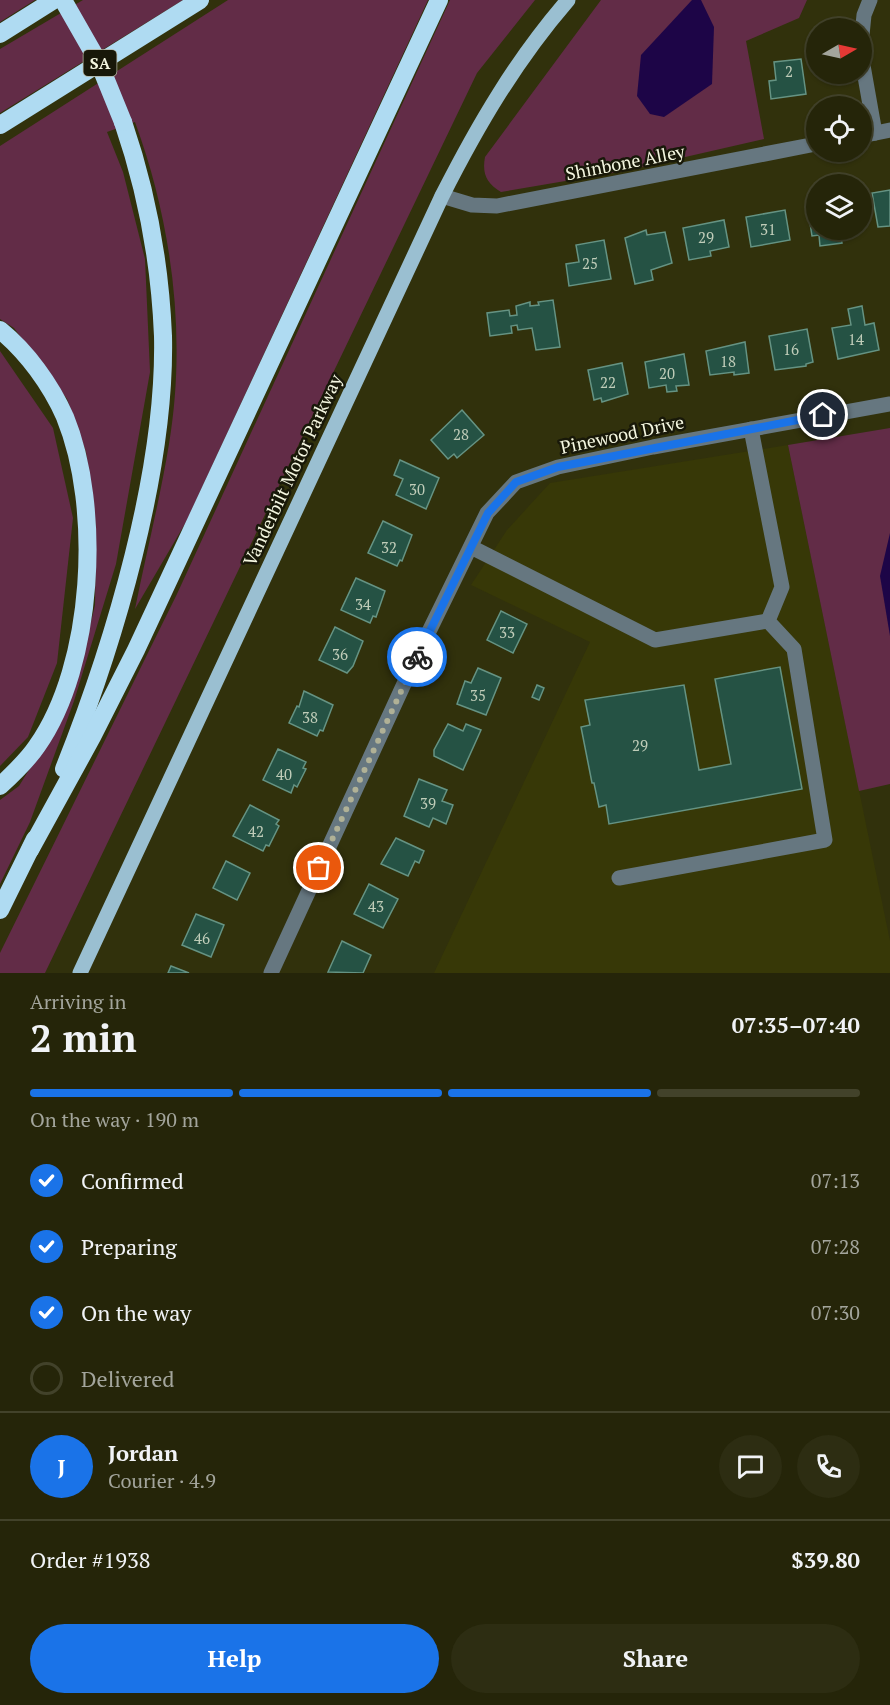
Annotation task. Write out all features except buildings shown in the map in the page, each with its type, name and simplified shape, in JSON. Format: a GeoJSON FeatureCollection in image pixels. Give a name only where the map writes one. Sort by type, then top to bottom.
{"type":"FeatureCollection","features":[{"type":"Feature","properties":{"kind":"highway"},"geometry":{"type":"LineString","coordinates":[[0,34],[54,0]]}},
{"type":"Feature","properties":{"kind":"highway"},"geometry":{"type":"LineString","coordinates":[[30,850],[70,755],[108,641],[137,533],[156,435],[163,338],[158,272],[147,205],[123,122],[99,63],[63,0]]}},
{"type":"Feature","properties":{"kind":"highway","name":"SA"},"geometry":{"type":"LineString","coordinates":[[0,125],[200,0]]}},
{"type":"Feature","properties":{"kind":"highway"},"geometry":{"type":"LineString","coordinates":[[0,910],[136,650],[439,0]]}},
{"type":"Feature","properties":{"kind":"highway"},"geometry":{"type":"LineString","coordinates":[[0,330],[21,350],[46,383],[65,417],[78,459],[82,483],[87,560],[82,615],[63,696],[37,746],[0,786]]}},
{"type":"Feature","properties":{"kind":"main road","name":"Vanderbilt Motor Parkway"},"geometry":{"type":"LineString","coordinates":[[80,973],[442,196],[491,104],[534,42],[568,0]]}},
{"type":"Feature","properties":{"kind":"street"},"geometry":{"type":"LineString","coordinates":[[864,18],[870,0]]}},
{"type":"Feature","properties":{"kind":"street"},"geometry":{"type":"LineString","coordinates":[[866,84],[875,133]]}},
{"type":"Feature","properties":{"kind":"street","name":"Shinbone Alley"},"geometry":{"type":"LineString","coordinates":[[442,196],[472,205],[497,206],[806,146]]}},
{"type":"Feature","properties":{"kind":"street","name":"Pinewood Drive"},"geometry":{"type":"LineString","coordinates":[[271,973],[471,547],[488,513],[516,482],[558,467],[890,404]]}},
{"type":"Feature","properties":{"kind":"street"},"geometry":{"type":"LineString","coordinates":[[751,429],[782,587],[768,621]]}},
{"type":"Feature","properties":{"kind":"street"},"geometry":{"type":"LineString","coordinates":[[471,547],[655,640],[768,621]]}},
{"type":"Feature","properties":{"kind":"street"},"geometry":{"type":"LineString","coordinates":[[618,878],[825,840],[794,649],[768,621]]}},
{"type":"Feature","properties":{"kind":"shaded area"},"geometry":{"type":"Polygon","coordinates":[[[0,0],[35,0],[0,22],[0,0]]]}},
{"type":"Feature","properties":{"kind":"shaded area"},"geometry":{"type":"Polygon","coordinates":[[[83,0],[183,0],[0,113],[0,49],[83,0]]]}},
{"type":"Feature","properties":{"kind":"shaded area"},"geometry":{"type":"Polygon","coordinates":[[[228,0],[428,0],[186,522],[135,609],[169,444],[174,404],[176,322],[167,240],[148,160],[135,122],[107,132],[123,172],[145,259],[150,372],[116,564],[74,701],[30,822],[0,884],[0,800],[19,786],[65,712],[82,660],[95,605],[96,528],[86,452],[67,399],[14,328],[0,319],[0,146],[228,0]]]}},
{"type":"Feature","properties":{"kind":"shaded area"},"geometry":{"type":"Polygon","coordinates":[[[450,0],[535,0],[477,73],[45,973],[0,973],[0,953],[177,594],[450,0]]]}},
{"type":"Feature","properties":{"kind":"shaded area"},"geometry":{"type":"Polygon","coordinates":[[[601,0],[807,0],[799,18],[746,41],[764,139],[624,171],[501,192],[486,177],[485,157],[601,0]]]}},
{"type":"Feature","properties":{"kind":"shaded area"},"geometry":{"type":"Polygon","coordinates":[[[692,0],[701,0],[714,27],[712,84],[664,117],[650,114],[637,96],[641,55],[692,0]]]}},
{"type":"Feature","properties":{"kind":"shaded area"},"geometry":{"type":"Polygon","coordinates":[[[0,351],[53,428],[73,518],[57,663],[28,737],[0,766],[0,351]]]}},
{"type":"Feature","properties":{"kind":"shaded area"},"geometry":{"type":"Polygon","coordinates":[[[890,428],[890,784],[859,791],[788,445],[890,428]]]}},
{"type":"Feature","properties":{"kind":"shaded area"},"geometry":{"type":"Polygon","coordinates":[[[788,445],[890,941],[890,973],[434,973],[590,642],[471,585],[507,530],[550,483],[788,445]]]}},
{"type":"Feature","properties":{"kind":"shaded area"},"geometry":{"type":"Polygon","coordinates":[[[890,533],[890,636],[880,576],[890,533]]]}},
{"type":"Feature","properties":{"kind":"way so far"},"geometry":{"type":"LineString","coordinates":[[319,868],[417,657]]}},
{"type":"Feature","properties":{"kind":"route"},"geometry":{"type":"LineString","coordinates":[[417,657],[488,513],[516,482],[558,467],[823,415]]}}]}
